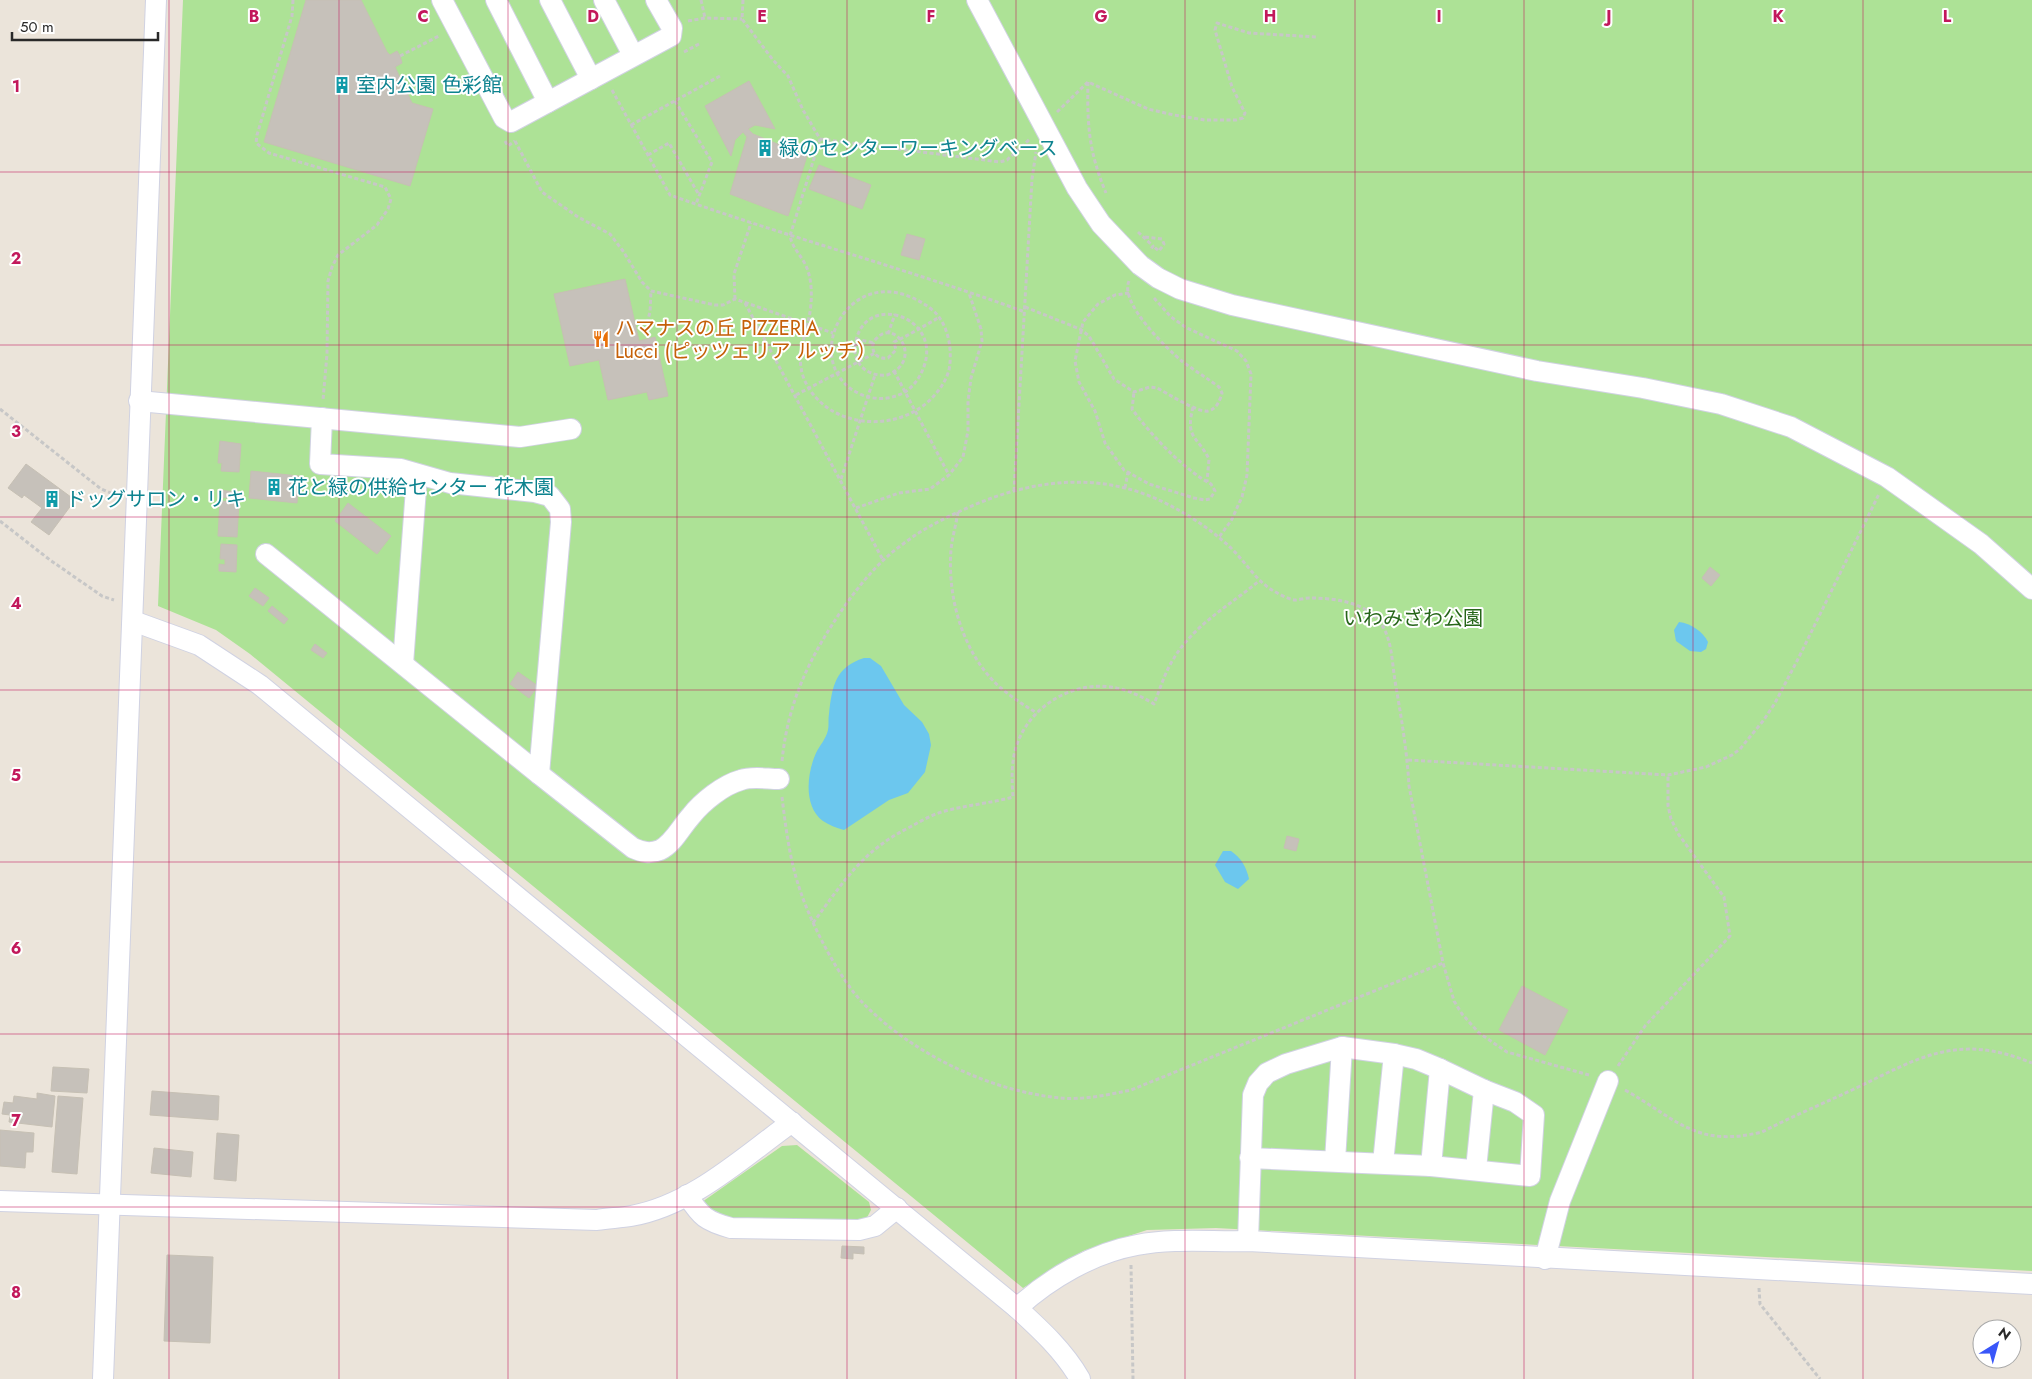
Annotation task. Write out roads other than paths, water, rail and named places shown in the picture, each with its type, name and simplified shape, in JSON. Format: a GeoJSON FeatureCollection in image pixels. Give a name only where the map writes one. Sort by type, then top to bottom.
{"type":"FeatureCollection","features":[{"type":"Feature","properties":{"kind":"street"},"geometry":{"type":"LineString","coordinates":[[103,1379],[156,0]]}},
{"type":"Feature","properties":{"kind":"street"},"geometry":{"type":"LineString","coordinates":[[442,0],[504,118],[511,122],[671,36],[672,28],[656,0]]}},
{"type":"Feature","properties":{"kind":"street"},"geometry":{"type":"LineString","coordinates":[[496,0],[548,102]]}},
{"type":"Feature","properties":{"kind":"street"},"geometry":{"type":"LineString","coordinates":[[550,0],[590,79]]}},
{"type":"Feature","properties":{"kind":"street"},"geometry":{"type":"LineString","coordinates":[[604,0],[634,55]]}},
{"type":"Feature","properties":{"kind":"street"},"geometry":{"type":"LineString","coordinates":[[977,0],[1077,188],[1090,208],[1118,243],[1143,266],[1180,289],[1232,305],[1536,371],[1643,388],[1721,404],[1791,427],[1887,477],[1981,544],[2032,589]]}},
{"type":"Feature","properties":{"kind":"street"},"geometry":{"type":"LineString","coordinates":[[140,401],[520,437],[571,429]]}},
{"type":"Feature","properties":{"kind":"street"},"geometry":{"type":"LineString","coordinates":[[322,418],[320,464],[401,469],[450,483],[535,492],[550,496],[560,510],[561,522],[539,774]]}},
{"type":"Feature","properties":{"kind":"street"},"geometry":{"type":"LineString","coordinates":[[403,664],[417,475]]}},
{"type":"Feature","properties":{"kind":"street"},"geometry":{"type":"LineString","coordinates":[[266,554],[633,848],[651,852],[660,850],[671,842],[692,814],[730,784],[742,779],[779,780]]}},
{"type":"Feature","properties":{"kind":"street"},"geometry":{"type":"LineString","coordinates":[[133,614],[199,645],[260,686],[897,1208],[1016,1308],[1047,1335],[1073,1367],[1080,1379]]}},
{"type":"Feature","properties":{"kind":"street"},"geometry":{"type":"LineString","coordinates":[[1335,1162],[1342,1047]]}},
{"type":"Feature","properties":{"kind":"street"},"geometry":{"type":"LineString","coordinates":[[1248,1241],[1250,1158],[1253,1095],[1258,1083],[1267,1074],[1286,1064],[1342,1047],[1394,1054],[1416,1059],[1440,1068],[1484,1090],[1515,1102],[1534,1116],[1530,1176],[1476,1169],[1431,1166],[1250,1158]]}},
{"type":"Feature","properties":{"kind":"street"},"geometry":{"type":"LineString","coordinates":[[1383,1163],[1394,1054]]}},
{"type":"Feature","properties":{"kind":"street"},"geometry":{"type":"LineString","coordinates":[[1431,1166],[1440,1068]]}},
{"type":"Feature","properties":{"kind":"street"},"geometry":{"type":"LineString","coordinates":[[1546,1259],[1560,1202],[1608,1082]]}},
{"type":"Feature","properties":{"kind":"street"},"geometry":{"type":"LineString","coordinates":[[1476,1169],[1484,1090]]}},
{"type":"Feature","properties":{"kind":"street"},"geometry":{"type":"LineString","coordinates":[[0,1201],[597,1220],[632,1216],[661,1207],[687,1195],[710,1182],[792,1122]]}},
{"type":"Feature","properties":{"kind":"street"},"geometry":{"type":"LineString","coordinates":[[687,1195],[699,1214],[711,1223],[731,1228],[859,1230],[875,1226],[897,1208]]}},
{"type":"Feature","properties":{"kind":"street"},"geometry":{"type":"LineString","coordinates":[[1016,1308],[1039,1288],[1092,1258],[1130,1247],[1170,1242],[1248,1241],[1546,1259],[2032,1284]]}},
{"type":"Feature","properties":{"kind":"water"},"geometry":{"type":"Polygon","coordinates":[[[1679,622],[1692,626],[1706,638],[1708,642],[1706,649],[1701,652],[1690,651],[1676,641],[1674,630],[1679,622]]]}},
{"type":"Feature","properties":{"kind":"water"},"geometry":{"type":"Polygon","coordinates":[[[864,658],[870,658],[881,666],[904,705],[922,722],[929,734],[931,745],[925,772],[908,793],[889,800],[844,830],[823,821],[812,807],[809,789],[810,770],[816,753],[828,730],[832,695],[837,679],[847,667],[864,658]]]}},
{"type":"Feature","properties":{"kind":"water"},"geometry":{"type":"Polygon","coordinates":[[[1223,851],[1231,851],[1235,854],[1246,870],[1249,879],[1238,889],[1225,882],[1215,865],[1223,851]]]}},
{"type":"Feature","properties":{"kind":"place","name":"室内公園 色彩館"},"geometry":{"type":"Point","coordinates":[342,85]}},
{"type":"Feature","properties":{"kind":"place","name":"緑のセンターワーキングベース"},"geometry":{"type":"Point","coordinates":[765,148]}},
{"type":"Feature","properties":{"kind":"place","name":"ハマナスの丘 PIZZERIA Lucci (ピッツェリア ルッチ）"},"geometry":{"type":"Point","coordinates":[601,339]}},
{"type":"Feature","properties":{"kind":"place","name":"花と緑の供給センター 花木園"},"geometry":{"type":"Point","coordinates":[274,487]}},
{"type":"Feature","properties":{"kind":"place","name":"ドッグサロン・リキ"},"geometry":{"type":"Point","coordinates":[52,499]}},
{"type":"Feature","properties":{"kind":"park label","name":"いわみざわ公園"},"geometry":{"type":"Point","coordinates":[1413,618]}}]}
